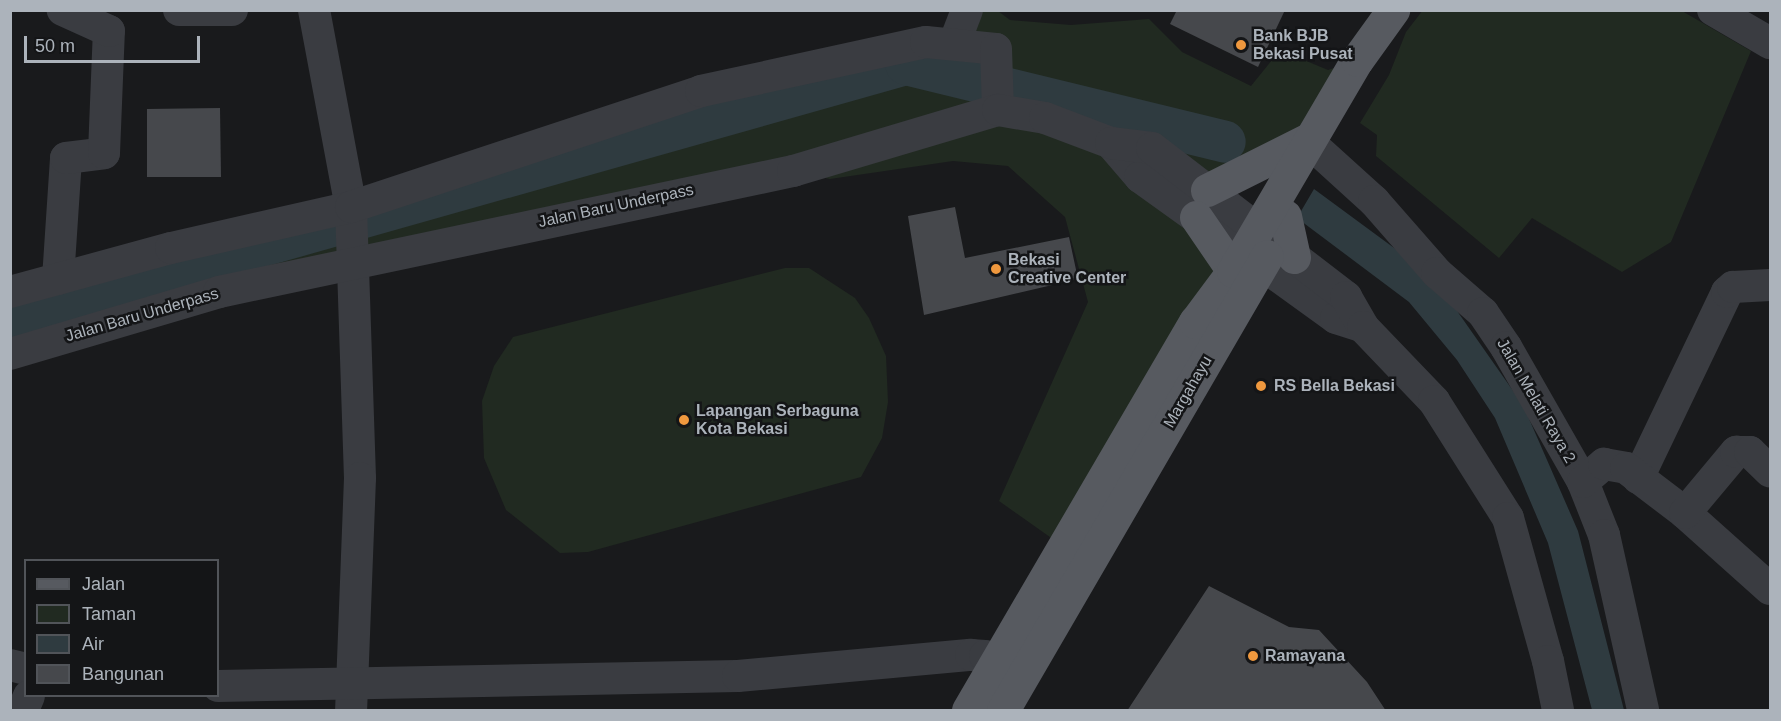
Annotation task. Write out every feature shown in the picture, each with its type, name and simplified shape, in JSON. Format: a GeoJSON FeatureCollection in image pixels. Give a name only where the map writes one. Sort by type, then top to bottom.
{"type":"FeatureCollection","features":[{"type":"Feature","properties":{"kind":"main road"},"geometry":{"type":"LineString","coordinates":[[1265,255],[1201,204],[1316,146],[1369,72],[1388,18]]}},
{"type":"Feature","properties":{"kind":"main road"},"geometry":{"type":"LineString","coordinates":[[970,707],[1008,671],[1195,322],[1265,255],[1357,60],[1388,18]]}},
{"type":"Feature","properties":{"kind":"main road"},"geometry":{"type":"LineString","coordinates":[[1003,711],[1008,671]]}},
{"type":"Feature","properties":{"kind":"street"},"geometry":{"type":"LineString","coordinates":[[58,279],[66,158],[104,153],[108,29],[63,10]]}},
{"type":"Feature","properties":{"kind":"street"},"geometry":{"type":"LineString","coordinates":[[179,10],[232,10]]}},
{"type":"Feature","properties":{"kind":"street"},"geometry":{"type":"LineString","coordinates":[[314,10],[351,207],[351,262],[360,478],[352,696]]}},
{"type":"Feature","properties":{"kind":"street"},"geometry":{"type":"LineString","coordinates":[[954,44],[967,10]]}},
{"type":"Feature","properties":{"kind":"street"},"geometry":{"type":"LineString","coordinates":[[1713,10],[1770,42]]}},
{"type":"Feature","properties":{"kind":"street"},"geometry":{"type":"LineString","coordinates":[[10,292],[171,248],[351,207],[701,91],[926,42],[996,49],[998,110]]}},
{"type":"Feature","properties":{"kind":"street","name":"Jalan Baru Underpass"},"geometry":{"type":"LineString","coordinates":[[10,354],[219,292],[351,262],[793,171],[998,110],[1045,118],[1112,143],[1152,148],[1201,204],[1265,255],[1336,318],[1363,327],[1434,401],[1508,518],[1548,661],[1558,711]]}},
{"type":"Feature","properties":{"kind":"street","name":"Jalan Melati Raya 2"},"geometry":{"type":"LineString","coordinates":[[1316,146],[1374,201],[1437,273],[1483,313],[1583,483],[1604,535],[1643,711]]}},
{"type":"Feature","properties":{"kind":"street"},"geometry":{"type":"LineString","coordinates":[[1638,478],[1727,292],[1733,287],[1770,285]]}},
{"type":"Feature","properties":{"kind":"street"},"geometry":{"type":"LineString","coordinates":[[1685,513],[1736,452],[1764,453]]}},
{"type":"Feature","properties":{"kind":"street"},"geometry":{"type":"LineString","coordinates":[[1583,483],[1598,466],[1611,463],[1638,478],[1685,513],[1770,589]]}},
{"type":"Feature","properties":{"kind":"street"},"geometry":{"type":"LineString","coordinates":[[219,686],[352,696],[738,676],[971,655],[985,656],[1008,671]]}},
{"type":"Feature","properties":{"kind":"street"},"geometry":{"type":"LineString","coordinates":[[23,711],[29,697]]}},
{"type":"Feature","properties":{"kind":"green space"},"geometry":{"type":"Polygon","coordinates":[[[1423,10],[1682,11],[1751,51],[1671,242],[1622,272],[1532,218],[1499,258],[1376,156],[1377,135],[1360,123],[1389,75],[1406,32],[1423,10]]]}},
{"type":"Feature","properties":{"kind":"green space"},"geometry":{"type":"Polygon","coordinates":[[[967,11],[998,11],[1010,20],[1071,25],[1149,19],[1182,52],[1251,86],[1280,50],[1328,70],[1357,60],[1311,138],[1207,190],[1233,271],[1064,547],[999,501],[1088,302],[1065,217],[1008,166],[953,161],[830,179],[793,171],[11,354],[11,292],[926,42],[967,11]]]}},
{"type":"Feature","properties":{"kind":"green space","name":"Lapangan Serbaguna Kota Bekasi"},"geometry":{"type":"Polygon","coordinates":[[[785,268],[809,268],[855,298],[869,318],[886,356],[888,402],[882,438],[861,477],[588,552],[560,553],[506,510],[484,458],[482,401],[494,366],[513,337],[785,268]]]}},
{"type":"Feature","properties":{"kind":"water"},"geometry":{"type":"Polygon","coordinates":[[[1314,189],[1405,256],[1455,308],[1523,405],[1578,531],[1624,710],[1592,710],[1548,543],[1495,418],[1457,360],[1409,302],[1297,218],[1314,189]]]}},
{"type":"Feature","properties":{"kind":"building","name":"Bank BJB Bekasi Pusat"},"geometry":{"type":"Polygon","coordinates":[[[1177,10],[1285,10],[1258,67],[1170,24],[1177,10]]]}},
{"type":"Feature","properties":{"kind":"building"},"geometry":{"type":"Polygon","coordinates":[[[220,108],[221,177],[147,177],[147,109],[220,108]]]}},
{"type":"Feature","properties":{"kind":"building","name":"Bekasi Creative Center"},"geometry":{"type":"Polygon","coordinates":[[[955,207],[965,258],[1069,237],[1078,279],[924,315],[908,216],[955,207]]]}},
{"type":"Feature","properties":{"kind":"building","name":"Ramayana"},"geometry":{"type":"Polygon","coordinates":[[[1209,586],[1289,627],[1319,630],[1367,682],[1386,711],[1127,711],[1209,586]]]}},
{"type":"Feature","properties":{"kind":"waterway"},"geometry":{"type":"LineString","coordinates":[[10,317],[906,64],[1225,142]]}},
{"type":"Feature","properties":{"kind":"place","name":"Bank BJB Bekasi Pusat"},"geometry":{"type":"Point","coordinates":[1241,45]}},
{"type":"Feature","properties":{"kind":"place","name":"Bekasi Creative Center"},"geometry":{"type":"Point","coordinates":[996,269]}},
{"type":"Feature","properties":{"kind":"place","name":"RS Bella Bekasi"},"geometry":{"type":"Point","coordinates":[1261,386]}},
{"type":"Feature","properties":{"kind":"place","name":"Lapangan Serbaguna Kota Bekasi"},"geometry":{"type":"Point","coordinates":[684,420]}},
{"type":"Feature","properties":{"kind":"place","name":"Ramayana"},"geometry":{"type":"Point","coordinates":[1253,656]}}]}
